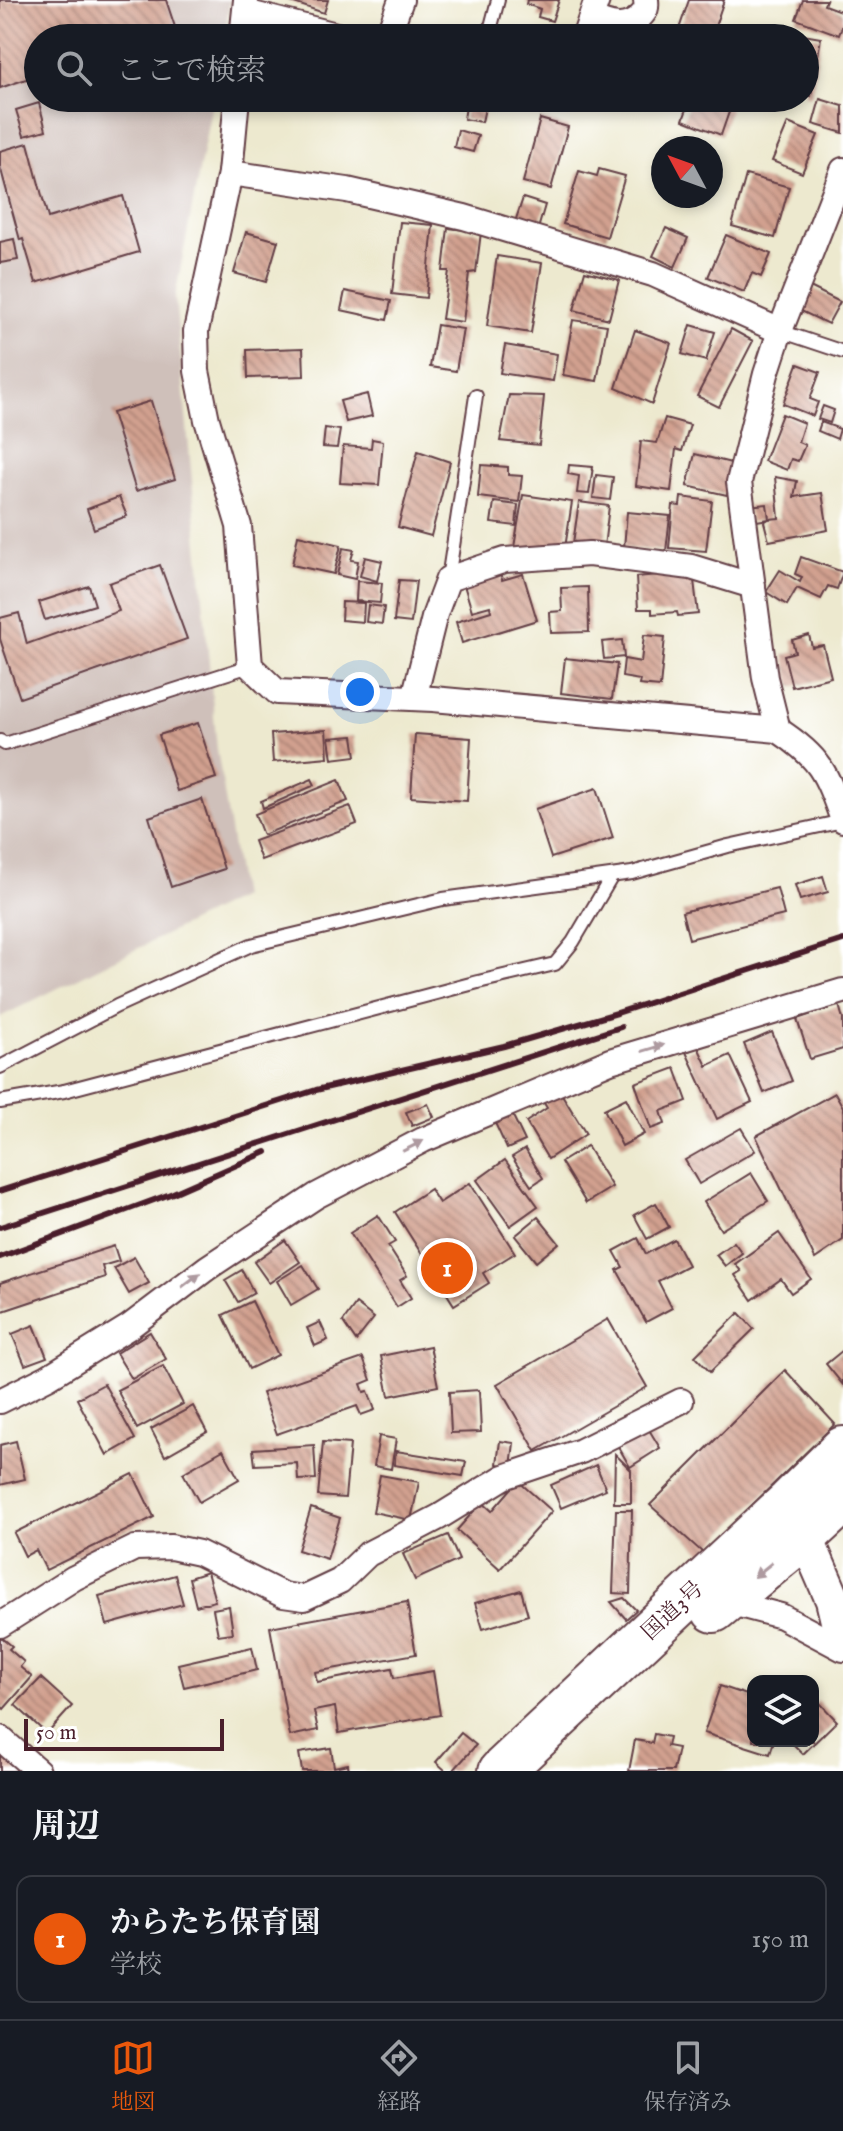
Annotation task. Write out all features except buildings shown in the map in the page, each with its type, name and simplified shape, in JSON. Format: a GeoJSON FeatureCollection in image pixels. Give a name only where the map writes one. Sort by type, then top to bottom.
{"type":"FeatureCollection","features":[{"type":"Feature","properties":{"kind":"highway","name":"国道3号"},"geometry":{"type":"LineString","coordinates":[[539,1771],[813,1518],[843,1449]]}},
{"type":"Feature","properties":{"kind":"highway","name":"国道3号"},"geometry":{"type":"LineString","coordinates":[[501,1771],[813,1518],[843,1501]]}},
{"type":"Feature","properties":{"kind":"street"},"geometry":{"type":"LineString","coordinates":[[392,24],[401,0]]}},
{"type":"Feature","properties":{"kind":"street"},"geometry":{"type":"LineString","coordinates":[[633,24],[644,13],[646,0]]}},
{"type":"Feature","properties":{"kind":"street"},"geometry":{"type":"LineString","coordinates":[[246,6],[303,24]]}},
{"type":"Feature","properties":{"kind":"street"},"geometry":{"type":"LineString","coordinates":[[236,112],[230,173],[196,331],[197,371],[207,420],[239,526],[250,666],[277,692],[414,698],[778,730],[805,748],[827,774],[843,820]]}},
{"type":"Feature","properties":{"kind":"street"},"geometry":{"type":"LineString","coordinates":[[778,730],[765,678],[739,482],[780,331],[843,170]]}},
{"type":"Feature","properties":{"kind":"street"},"geometry":{"type":"LineString","coordinates":[[230,173],[347,190],[464,217],[653,274],[780,331]]}},
{"type":"Feature","properties":{"kind":"street"},"geometry":{"type":"LineString","coordinates":[[414,698],[435,614],[448,579],[505,560],[589,554],[691,567],[753,586]]}},
{"type":"Feature","properties":{"kind":"street"},"geometry":{"type":"LineString","coordinates":[[0,1401],[48,1377],[129,1327],[207,1268],[316,1196],[423,1140],[610,1061],[843,991]]}},
{"type":"Feature","properties":{"kind":"street"},"geometry":{"type":"LineString","coordinates":[[0,1625],[74,1578],[135,1548],[171,1547],[199,1553],[283,1595],[304,1598],[340,1581],[368,1554],[439,1517],[504,1477],[581,1451],[681,1401]]}},
{"type":"Feature","properties":{"kind":"street"},"geometry":{"type":"LineString","coordinates":[[813,1518],[843,1642]]}},
{"type":"Feature","properties":{"kind":"street"},"geometry":{"type":"LineString","coordinates":[[724,1601],[781,1616],[843,1649]]}},
{"type":"Feature","properties":{"kind":"street"},"geometry":{"type":"LineString","coordinates":[[0,1738],[38,1771]]}},
{"type":"Feature","properties":{"kind":"lane"},"geometry":{"type":"LineString","coordinates":[[492,24],[498,0]]}},
{"type":"Feature","properties":{"kind":"lane"},"geometry":{"type":"LineString","coordinates":[[780,331],[843,352]]}},
{"type":"Feature","properties":{"kind":"lane"},"geometry":{"type":"LineString","coordinates":[[448,579],[476,396]]}},
{"type":"Feature","properties":{"kind":"lane"},"geometry":{"type":"LineString","coordinates":[[0,741],[5,744],[250,666]]}},
{"type":"Feature","properties":{"kind":"lane"},"geometry":{"type":"LineString","coordinates":[[0,1067],[117,1006],[251,945],[443,899],[632,873],[728,846],[843,820]]}},
{"type":"Feature","properties":{"kind":"lane"},"geometry":{"type":"LineString","coordinates":[[0,1102],[64,1091],[555,964],[573,942],[612,876]]}},
{"type":"Feature","properties":{"kind":"shaded area"},"geometry":{"type":"Polygon","coordinates":[[[0,0],[230,0],[226,24],[24,24],[24,112],[210,112],[175,297],[217,749],[241,897],[0,1017],[0,0]]]}},
{"type":"Feature","properties":{"kind":"railway"},"geometry":{"type":"LineString","coordinates":[[0,1191],[316,1090],[504,1046],[843,940]]}},
{"type":"Feature","properties":{"kind":"railway"},"geometry":{"type":"LineString","coordinates":[[0,1227],[621,1027]]}},
{"type":"Feature","properties":{"kind":"railway"},"geometry":{"type":"LineString","coordinates":[[0,1257],[173,1193],[266,1152]]}},
{"type":"Feature","properties":{"kind":"place","name":"からたち保育園"},"geometry":{"type":"Point","coordinates":[447,1268]}}]}
